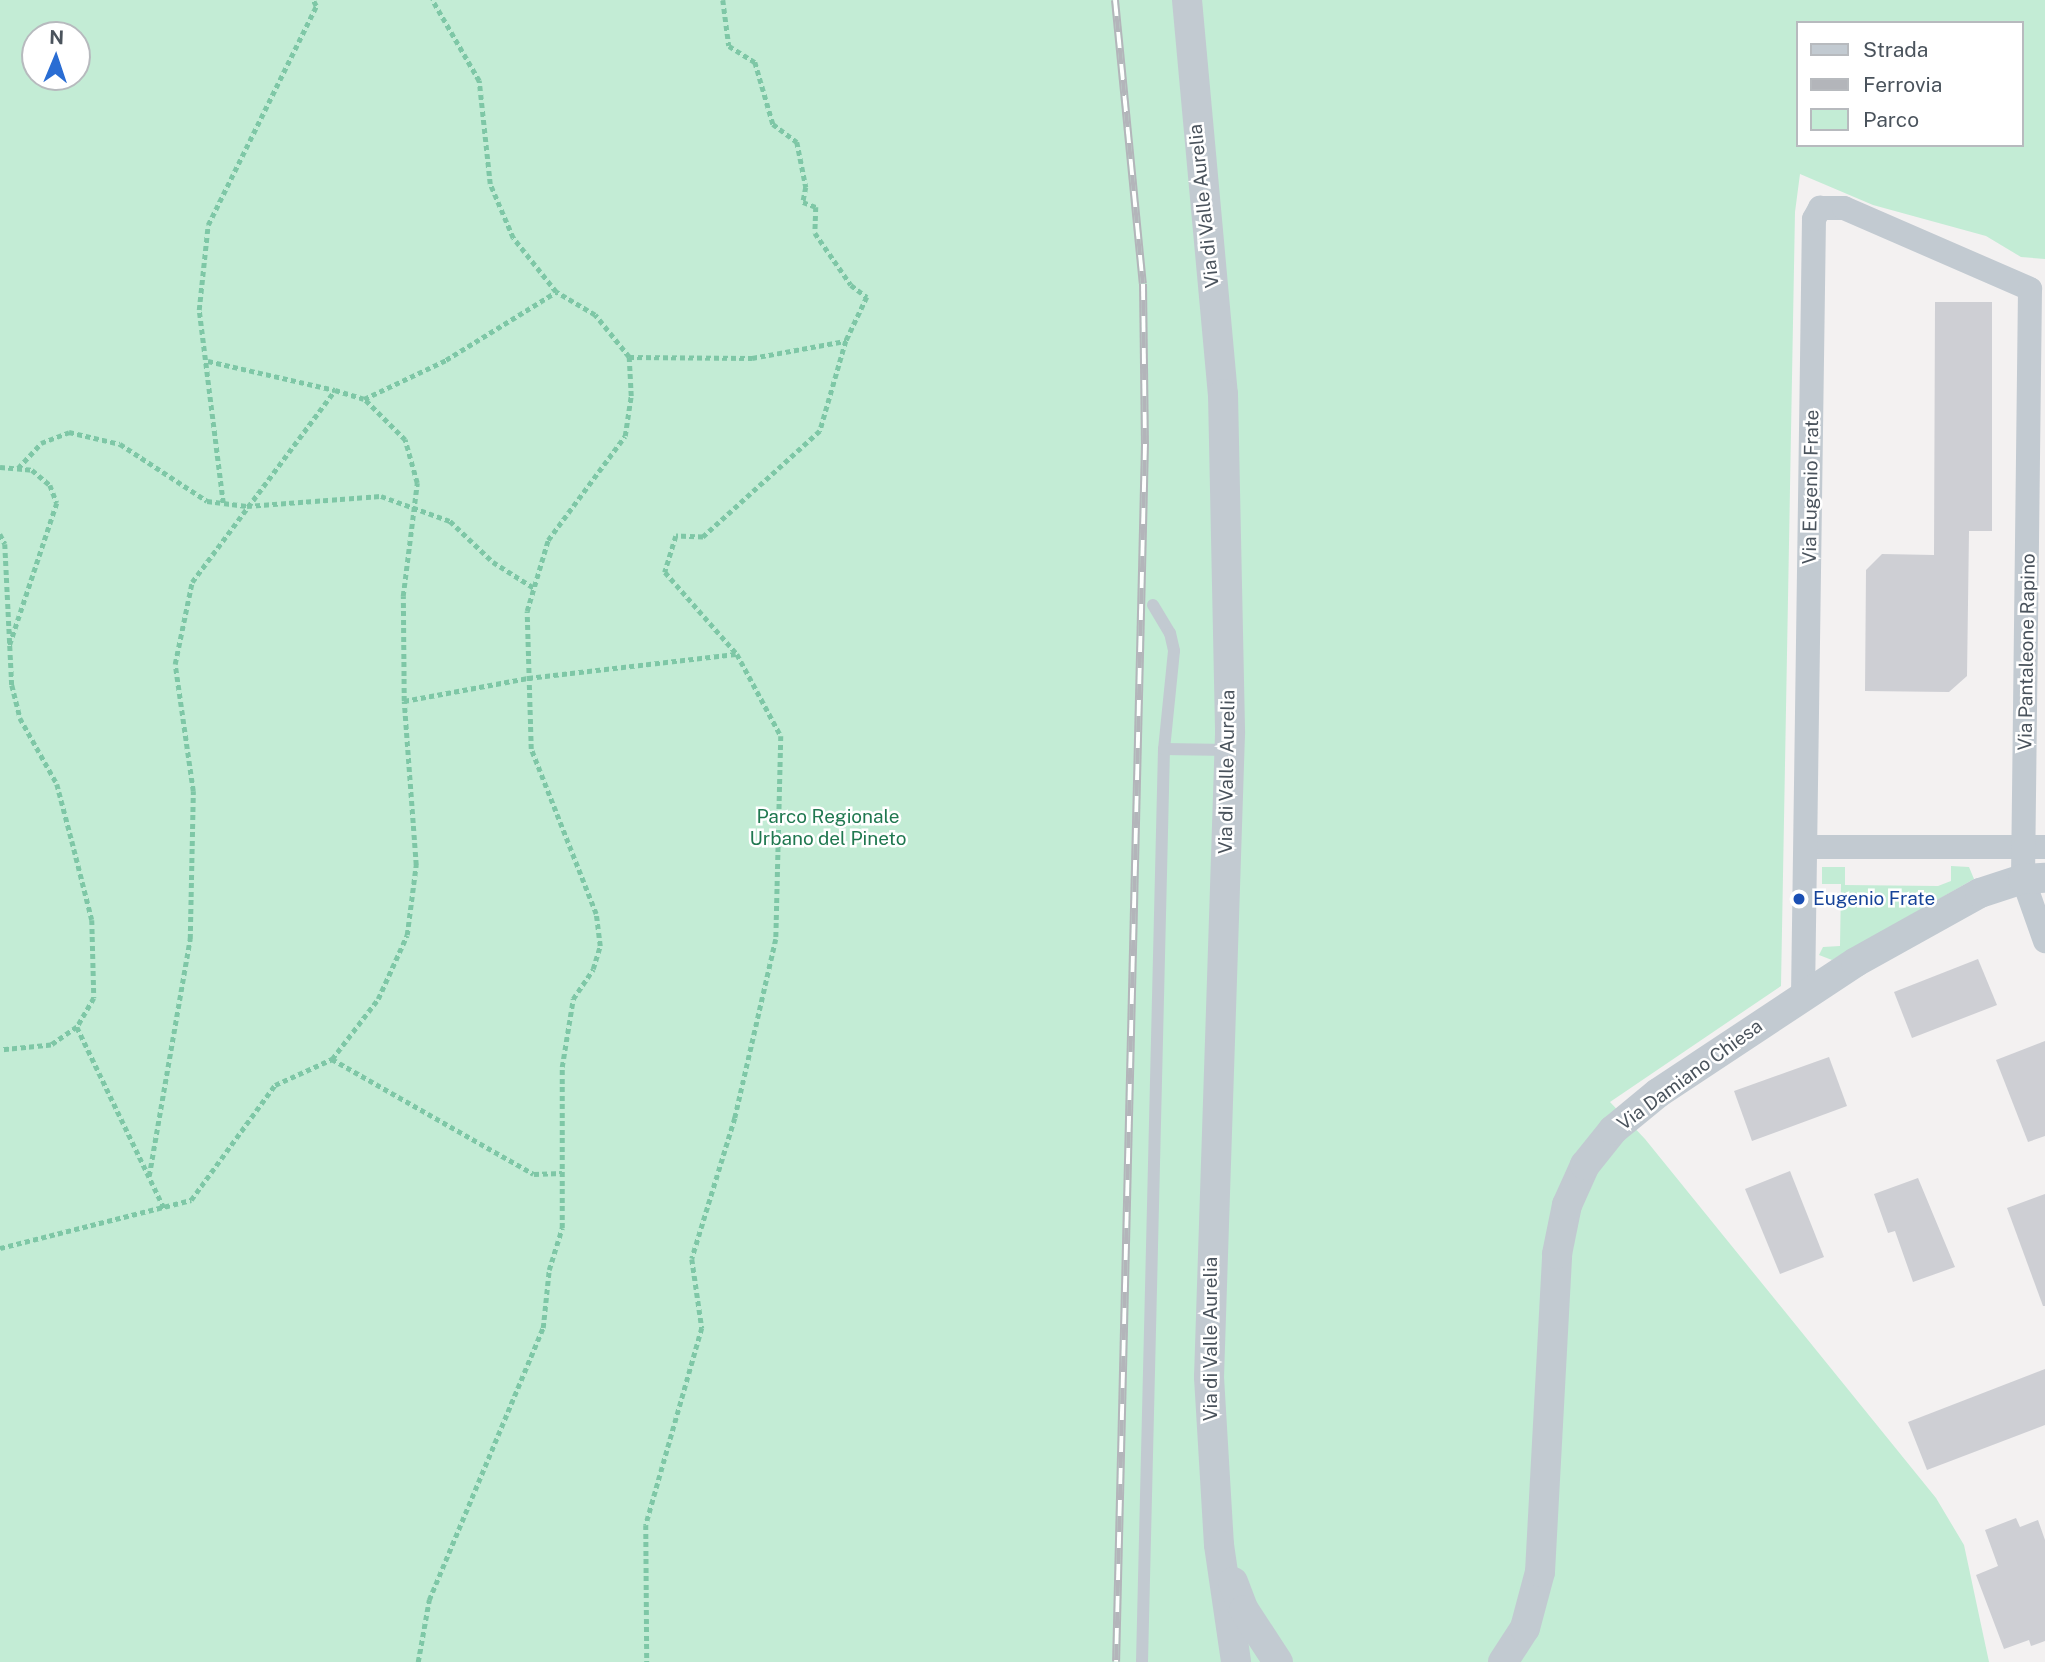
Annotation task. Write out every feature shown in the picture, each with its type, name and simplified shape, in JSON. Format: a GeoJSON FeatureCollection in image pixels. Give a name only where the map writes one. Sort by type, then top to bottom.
{"type":"FeatureCollection","features":[{"type":"Feature","properties":{"kind":"street","name":"Via di Valle Aurelia"},"geometry":{"type":"LineString","coordinates":[[1187,0],[1223,394],[1229,750],[1209,1377],[1219,1545],[1236,1662]]}},
{"type":"Feature","properties":{"kind":"street","name":"Via Eugenio Frate"},"geometry":{"type":"LineString","coordinates":[[1803,996],[1808,847],[1816,213],[1831,205],[1843,208],[2030,289]]}},
{"type":"Feature","properties":{"kind":"street","name":"Via Pantaleone Rapino"},"geometry":{"type":"LineString","coordinates":[[2030,289],[2037,863]]}},
{"type":"Feature","properties":{"kind":"street"},"geometry":{"type":"LineString","coordinates":[[1808,847],[2037,863],[2045,941]]}},
{"type":"Feature","properties":{"kind":"street","name":"Via Damiano Chiesa"},"geometry":{"type":"LineString","coordinates":[[1504,1659],[1525,1628],[1540,1572],[1555,1275],[1572,1191],[1585,1165],[1613,1130],[1658,1093],[1803,996],[2037,863]]}},
{"type":"Feature","properties":{"kind":"street","name":"Via di Valle Aurelia"},"geometry":{"type":"LineString","coordinates":[[1219,1545],[1244,1610],[1278,1662]]}},
{"type":"Feature","properties":{"kind":"lane"},"geometry":{"type":"LineString","coordinates":[[1142,1662],[1164,749],[1174,651],[1170,632],[1153,605]]}},
{"type":"Feature","properties":{"kind":"lane"},"geometry":{"type":"LineString","coordinates":[[1164,749],[1229,750]]}},
{"type":"Feature","properties":{"kind":"path"},"geometry":{"type":"LineString","coordinates":[[223,503],[200,310],[208,225],[316,6],[313,0]]}},
{"type":"Feature","properties":{"kind":"path"},"geometry":{"type":"LineString","coordinates":[[418,1662],[429,1600],[543,1328],[549,1270],[562,1228],[562,1067],[573,999],[593,969],[600,946],[596,914],[530,749],[527,611],[548,540],[625,436],[631,396],[629,357],[595,315],[556,292],[513,238],[490,184],[479,81],[432,0]]}},
{"type":"Feature","properties":{"kind":"path"},"geometry":{"type":"LineString","coordinates":[[648,1662],[646,1525],[702,1328],[692,1259],[735,1118],[776,939],[781,736],[737,654],[665,572],[676,536],[703,537],[820,431],[846,341],[867,297],[850,285],[815,233],[816,207],[803,202],[806,187],[797,142],[773,124],[755,62],[729,46],[723,0]]}},
{"type":"Feature","properties":{"kind":"path"},"geometry":{"type":"LineString","coordinates":[[364,399],[446,359],[556,292]]}},
{"type":"Feature","properties":{"kind":"path"},"geometry":{"type":"LineString","coordinates":[[629,357],[752,358],[846,341]]}},
{"type":"Feature","properties":{"kind":"path"},"geometry":{"type":"LineString","coordinates":[[0,1248],[191,1200],[275,1085],[332,1059],[379,999],[407,935],[416,865],[404,701],[403,596],[417,483],[405,440],[364,399],[208,361]]}},
{"type":"Feature","properties":{"kind":"path"},"geometry":{"type":"LineString","coordinates":[[149,1176],[190,939],[193,791],[175,664],[192,582],[335,390]]}},
{"type":"Feature","properties":{"kind":"path"},"geometry":{"type":"LineString","coordinates":[[18,468],[41,443],[69,432],[120,444],[207,501],[247,506],[380,496],[414,505],[450,521],[493,562],[534,588]]}},
{"type":"Feature","properties":{"kind":"path"},"geometry":{"type":"LineString","coordinates":[[0,467],[32,470],[50,485],[57,503],[8,650]]}},
{"type":"Feature","properties":{"kind":"path"},"geometry":{"type":"LineString","coordinates":[[0,534],[5,544],[8,650],[20,718],[57,784],[92,920],[94,998],[77,1027],[51,1045],[0,1050]]}},
{"type":"Feature","properties":{"kind":"path"},"geometry":{"type":"LineString","coordinates":[[404,701],[528,678],[737,654]]}},
{"type":"Feature","properties":{"kind":"path"},"geometry":{"type":"LineString","coordinates":[[77,1027],[164,1208]]}},
{"type":"Feature","properties":{"kind":"path"},"geometry":{"type":"LineString","coordinates":[[332,1059],[534,1174],[562,1173]]}},
{"type":"Feature","properties":{"kind":"green space","name":"Parco Regionale Urbano del Pineto"},"geometry":{"type":"Polygon","coordinates":[[[0,0],[2045,0],[2045,259],[2021,257],[1986,236],[1873,205],[1800,174],[1795,212],[1781,986],[1610,1102],[1645,1139],[1936,1498],[1964,1545],[1989,1662],[0,1662],[0,0]]]}},
{"type":"Feature","properties":{"kind":"green space"},"geometry":{"type":"Polygon","coordinates":[[[1951,866],[1969,867],[1974,879],[1832,960],[1819,955],[1823,947],[1840,946],[1841,884],[1822,884],[1822,867],[1845,867],[1845,885],[1938,886],[1951,881],[1951,866]]]}},
{"type":"Feature","properties":{"kind":"building"},"geometry":{"type":"Polygon","coordinates":[[[1935,302],[1992,302],[1992,531],[1969,531],[1967,676],[1949,692],[1865,691],[1866,570],[1882,554],[1934,555],[1935,302]]]}},
{"type":"Feature","properties":{"kind":"building"},"geometry":{"type":"Polygon","coordinates":[[[1978,959],[1997,1005],[1912,1038],[1894,992],[1978,959]]]}},
{"type":"Feature","properties":{"kind":"building"},"geometry":{"type":"Polygon","coordinates":[[[2045,1041],[2045,1136],[2028,1142],[1996,1060],[2045,1041]]]}},
{"type":"Feature","properties":{"kind":"building"},"geometry":{"type":"Polygon","coordinates":[[[1829,1057],[1847,1106],[1752,1141],[1734,1091],[1829,1057]]]}},
{"type":"Feature","properties":{"kind":"building"},"geometry":{"type":"Polygon","coordinates":[[[1790,1171],[1824,1257],[1780,1274],[1745,1189],[1790,1171]]]}},
{"type":"Feature","properties":{"kind":"building"},"geometry":{"type":"Polygon","coordinates":[[[1918,1178],[1955,1267],[1913,1282],[1895,1231],[1888,1233],[1874,1194],[1918,1178]]]}},
{"type":"Feature","properties":{"kind":"building"},"geometry":{"type":"Polygon","coordinates":[[[2045,1194],[2045,1306],[2043,1306],[2007,1208],[2045,1194]]]}},
{"type":"Feature","properties":{"kind":"building"},"geometry":{"type":"Polygon","coordinates":[[[2045,1369],[2045,1425],[1927,1470],[1908,1422],[2045,1369]]]}},
{"type":"Feature","properties":{"kind":"building"},"geometry":{"type":"Polygon","coordinates":[[[2016,1518],[2020,1527],[2038,1520],[2045,1540],[2045,1641],[2031,1646],[2029,1640],[2004,1649],[1976,1575],[1998,1566],[1985,1530],[2016,1518]]]}},
{"type":"Feature","properties":{"kind":"railway"},"geometry":{"type":"LineString","coordinates":[[1115,0],[1143,284],[1145,444],[1116,1662]]}},
{"type":"Feature","properties":{"kind":"place","name":"Eugenio Frate"},"geometry":{"type":"Point","coordinates":[1799,899]}}]}
